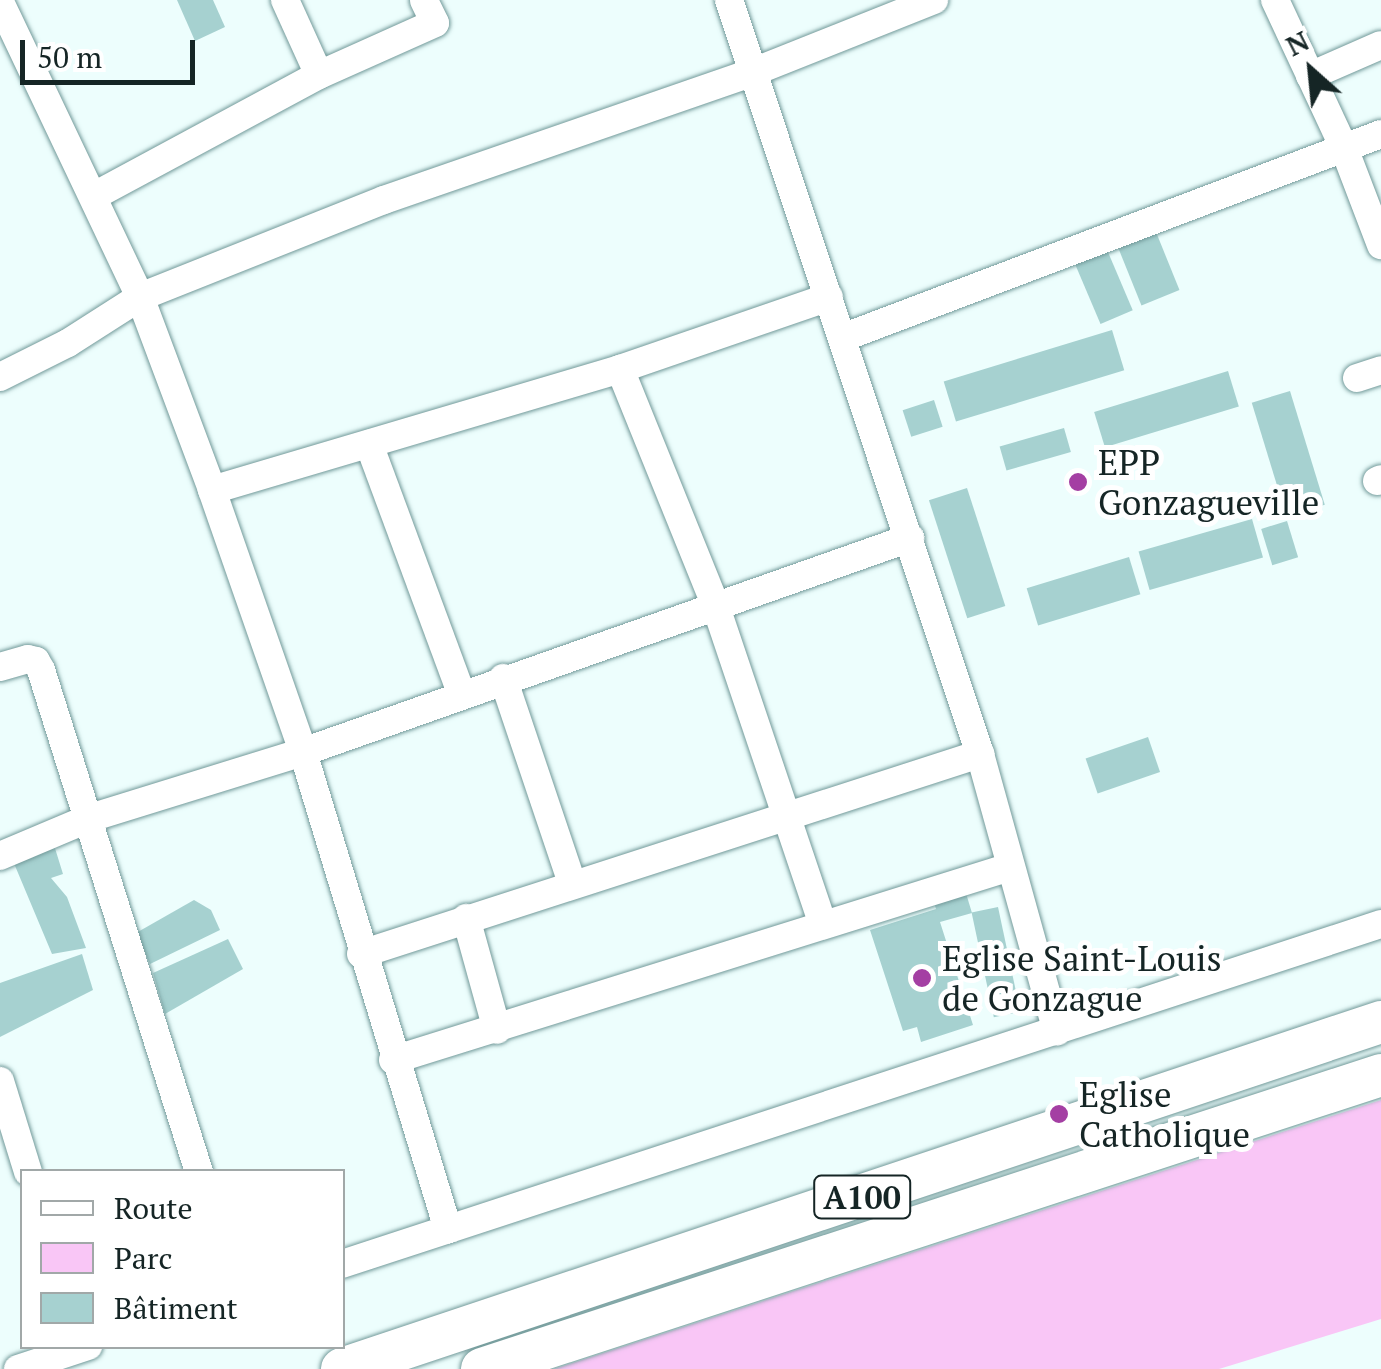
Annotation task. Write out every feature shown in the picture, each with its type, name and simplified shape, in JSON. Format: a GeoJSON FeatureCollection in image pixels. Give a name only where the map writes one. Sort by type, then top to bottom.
{"type":"FeatureCollection","features":[{"type":"Feature","properties":{"kind":"highway","name":"A100"},"geometry":{"type":"LineString","coordinates":[[342,1369],[1381,1022]]}},
{"type":"Feature","properties":{"kind":"highway","name":"A100"},"geometry":{"type":"LineString","coordinates":[[482,1369],[1381,1076]]}},
{"type":"Feature","properties":{"kind":"street"},"geometry":{"type":"LineString","coordinates":[[284,0],[320,75]]}},
{"type":"Feature","properties":{"kind":"street"},"geometry":{"type":"LineString","coordinates":[[94,196],[320,75],[435,24],[424,0]]}},
{"type":"Feature","properties":{"kind":"street"},"geometry":{"type":"LineString","coordinates":[[730,0],[980,754],[1057,1031]]}},
{"type":"Feature","properties":{"kind":"street"},"geometry":{"type":"LineString","coordinates":[[0,377],[68,343],[140,297],[384,200],[753,72],[934,0]]}},
{"type":"Feature","properties":{"kind":"street"},"geometry":{"type":"LineString","coordinates":[[1275,0],[1344,148],[1379,235]]}},
{"type":"Feature","properties":{"kind":"street"},"geometry":{"type":"LineString","coordinates":[[0,2],[140,297],[212,490],[303,752],[393,1060],[448,1229]]}},
{"type":"Feature","properties":{"kind":"street"},"geometry":{"type":"LineString","coordinates":[[1310,76],[1381,45]]}},
{"type":"Feature","properties":{"kind":"street"},"geometry":{"type":"LineString","coordinates":[[842,338],[1381,134]]}},
{"type":"Feature","properties":{"kind":"street"},"geometry":{"type":"LineString","coordinates":[[212,490],[620,369],[828,296]]}},
{"type":"Feature","properties":{"kind":"street"},"geometry":{"type":"LineString","coordinates":[[620,369],[715,604],[823,924]]}},
{"type":"Feature","properties":{"kind":"street"},"geometry":{"type":"LineString","coordinates":[[369,444],[461,693]]}},
{"type":"Feature","properties":{"kind":"street"},"geometry":{"type":"LineString","coordinates":[[0,856],[90,818],[303,752],[503,678],[910,538]]}},
{"type":"Feature","properties":{"kind":"street"},"geometry":{"type":"LineString","coordinates":[[0,667],[36,661],[90,818],[197,1169]]}},
{"type":"Feature","properties":{"kind":"street"},"geometry":{"type":"LineString","coordinates":[[503,678],[572,883]]}},
{"type":"Feature","properties":{"kind":"street"},"geometry":{"type":"LineString","coordinates":[[361,954],[980,754]]}},
{"type":"Feature","properties":{"kind":"street"},"geometry":{"type":"LineString","coordinates":[[393,1060],[1010,866]]}},
{"type":"Feature","properties":{"kind":"street"},"geometry":{"type":"LineString","coordinates":[[466,918],[497,1030]]}},
{"type":"Feature","properties":{"kind":"street"},"geometry":{"type":"LineString","coordinates":[[345,1263],[1381,924]]}},
{"type":"Feature","properties":{"kind":"street"},"geometry":{"type":"LineString","coordinates":[[0,1082],[27,1169]]}},
{"type":"Feature","properties":{"kind":"street"},"geometry":{"type":"LineString","coordinates":[[18,1369],[78,1349]]}},
{"type":"Feature","properties":{"kind":"green space"},"geometry":{"type":"Polygon","coordinates":[[[1381,1100],[1381,1319],[1219,1369],[554,1369],[1381,1100]]]}},
{"type":"Feature","properties":{"kind":"building"},"geometry":{"type":"Polygon","coordinates":[[[177,0],[213,0],[225,27],[195,41],[177,0]]]}},
{"type":"Feature","properties":{"kind":"building"},"geometry":{"type":"Polygon","coordinates":[[[1154,227],[1179,290],[1141,305],[1116,242],[1154,227]]]}},
{"type":"Feature","properties":{"kind":"building"},"geometry":{"type":"Polygon","coordinates":[[[1105,245],[1133,310],[1101,324],[1073,259],[1105,245]]]}},
{"type":"Feature","properties":{"kind":"building"},"geometry":{"type":"Polygon","coordinates":[[[1112,330],[1124,370],[956,422],[944,381],[1112,330]]]}},
{"type":"Feature","properties":{"kind":"building"},"geometry":{"type":"Polygon","coordinates":[[[1228,371],[1239,406],[1105,447],[1094,412],[1228,371]]]}},
{"type":"Feature","properties":{"kind":"building"},"geometry":{"type":"Polygon","coordinates":[[[1290,391],[1325,505],[1287,516],[1252,403],[1290,391]]]}},
{"type":"Feature","properties":{"kind":"building"},"geometry":{"type":"Polygon","coordinates":[[[934,400],[943,427],[911,437],[903,410],[934,400]]]}},
{"type":"Feature","properties":{"kind":"building"},"geometry":{"type":"Polygon","coordinates":[[[1064,428],[1071,452],[1006,470],[1000,446],[1064,428]]]}},
{"type":"Feature","properties":{"kind":"building"},"geometry":{"type":"Polygon","coordinates":[[[967,488],[1005,606],[967,618],[929,500],[967,488]]]}},
{"type":"Feature","properties":{"kind":"building"},"geometry":{"type":"Polygon","coordinates":[[[1252,519],[1263,557],[1150,590],[1139,552],[1252,519]]]}},
{"type":"Feature","properties":{"kind":"building"},"geometry":{"type":"Polygon","coordinates":[[[1287,521],[1298,557],[1272,565],[1261,529],[1287,521]]]}},
{"type":"Feature","properties":{"kind":"building"},"geometry":{"type":"Polygon","coordinates":[[[1129,557],[1140,594],[1038,626],[1027,588],[1129,557]]]}},
{"type":"Feature","properties":{"kind":"building"},"geometry":{"type":"Polygon","coordinates":[[[1148,737],[1160,772],[1098,793],[1086,758],[1148,737]]]}},
{"type":"Feature","properties":{"kind":"building"},"geometry":{"type":"Polygon","coordinates":[[[54,845],[63,874],[51,878],[67,897],[86,948],[52,954],[13,861],[54,845]]]}},
{"type":"Feature","properties":{"kind":"building","name":"Eglise Saint-Louis de Gonzague"},"geometry":{"type":"Polygon","coordinates":[[[965,890],[972,913],[940,922],[973,1025],[921,1042],[917,1027],[903,1031],[870,930],[936,909],[933,899],[965,890]]]}},
{"type":"Feature","properties":{"kind":"building"},"geometry":{"type":"Polygon","coordinates":[[[194,900],[211,910],[220,930],[150,964],[136,933],[194,900]]]}},
{"type":"Feature","properties":{"kind":"building"},"geometry":{"type":"Polygon","coordinates":[[[998,907],[1020,1012],[994,1017],[972,913],[998,907]]]}},
{"type":"Feature","properties":{"kind":"building"},"geometry":{"type":"Polygon","coordinates":[[[228,939],[243,969],[165,1014],[153,973],[228,939]]]}},
{"type":"Feature","properties":{"kind":"building"},"geometry":{"type":"Polygon","coordinates":[[[82,954],[93,990],[0,1037],[0,983],[82,954]]]}},
{"type":"Feature","properties":{"kind":"place","name":"EPP Gonzagueville"},"geometry":{"type":"Point","coordinates":[1078,482]}},
{"type":"Feature","properties":{"kind":"place","name":"Eglise Saint-Louis de Gonzague"},"geometry":{"type":"Point","coordinates":[922,978]}},
{"type":"Feature","properties":{"kind":"place","name":"Eglise Catholique"},"geometry":{"type":"Point","coordinates":[1059,1114]}}]}
